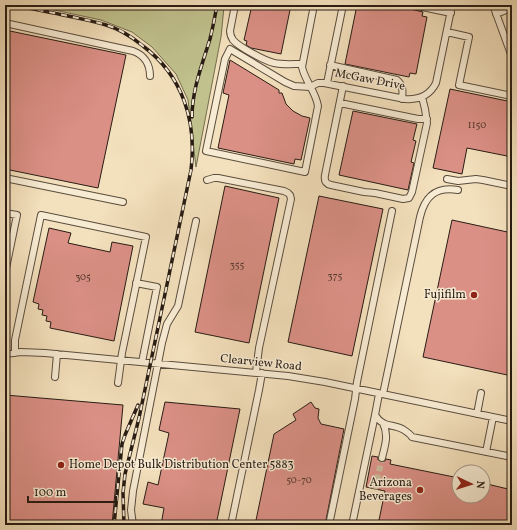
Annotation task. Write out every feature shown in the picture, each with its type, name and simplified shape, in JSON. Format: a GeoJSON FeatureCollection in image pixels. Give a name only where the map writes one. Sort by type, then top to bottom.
{"type":"FeatureCollection","features":[{"type":"Feature","properties":{"kind":"street"},"geometry":{"type":"LineString","coordinates":[[235,5],[230,31],[230,36],[234,41],[266,60],[278,64],[302,64]]}},
{"type":"Feature","properties":{"kind":"street"},"geometry":{"type":"LineString","coordinates":[[310,87],[294,86],[285,82],[230,49],[225,59],[206,151],[305,172],[318,109],[317,99],[304,73],[302,64],[314,5]]}},
{"type":"Feature","properties":{"kind":"street"},"geometry":{"type":"LineString","coordinates":[[327,83],[343,5]]}},
{"type":"Feature","properties":{"kind":"street"},"geometry":{"type":"LineString","coordinates":[[413,5],[451,13]]}},
{"type":"Feature","properties":{"kind":"street"},"geometry":{"type":"LineString","coordinates":[[343,86],[325,181],[330,185],[364,192],[403,199],[409,198],[412,192],[426,129],[427,120],[422,97],[430,92],[436,83],[452,5]]}},
{"type":"Feature","properties":{"kind":"street"},"geometry":{"type":"LineString","coordinates":[[493,5],[512,57]]}},
{"type":"Feature","properties":{"kind":"street"},"geometry":{"type":"LineString","coordinates":[[496,14],[511,8],[512,11]]}},
{"type":"Feature","properties":{"kind":"street"},"geometry":{"type":"LineString","coordinates":[[5,23],[133,50],[141,55],[148,63],[150,76]]}},
{"type":"Feature","properties":{"kind":"street"},"geometry":{"type":"LineString","coordinates":[[446,32],[469,37],[459,85],[512,96]]}},
{"type":"Feature","properties":{"kind":"street"},"geometry":{"type":"LineString","coordinates":[[330,66],[397,80],[403,89],[402,99]]}},
{"type":"Feature","properties":{"kind":"street","name":"McGaw Drive"},"geometry":{"type":"LineString","coordinates":[[310,87],[318,83],[327,83],[402,99],[422,97]]}},
{"type":"Feature","properties":{"kind":"street"},"geometry":{"type":"LineString","coordinates":[[340,103],[427,120]]}},
{"type":"Feature","properties":{"kind":"street"},"geometry":{"type":"LineString","coordinates":[[5,178],[123,202]]}},
{"type":"Feature","properties":{"kind":"street"},"geometry":{"type":"LineString","coordinates":[[207,180],[218,178],[284,191],[288,192],[290,195],[259,348],[259,390],[231,525]]}},
{"type":"Feature","properties":{"kind":"street"},"geometry":{"type":"LineString","coordinates":[[446,179],[458,181],[483,180],[512,186]]}},
{"type":"Feature","properties":{"kind":"street"},"geometry":{"type":"LineString","coordinates":[[352,525],[375,415],[381,394],[422,208],[427,199],[436,192],[446,189],[458,190]]}},
{"type":"Feature","properties":{"kind":"street"},"geometry":{"type":"LineString","coordinates":[[329,525],[355,399],[359,369],[392,211]]}},
{"type":"Feature","properties":{"kind":"street"},"geometry":{"type":"LineString","coordinates":[[5,213],[17,215],[5,273]]}},
{"type":"Feature","properties":{"kind":"street"},"geometry":{"type":"LineString","coordinates":[[15,353],[15,340],[41,215],[146,237],[121,360],[118,382]]}},
{"type":"Feature","properties":{"kind":"street"},"geometry":{"type":"LineString","coordinates":[[133,525],[131,510],[132,491],[159,364],[162,343],[167,324],[179,304],[196,221]]}},
{"type":"Feature","properties":{"kind":"street"},"geometry":{"type":"LineString","coordinates":[[136,283],[157,287],[142,362]]}},
{"type":"Feature","properties":{"kind":"street","name":"Clearview Road"},"geometry":{"type":"LineString","coordinates":[[5,354],[33,352],[301,378],[512,421]]}},
{"type":"Feature","properties":{"kind":"street"},"geometry":{"type":"LineString","coordinates":[[55,377],[56,354]]}},
{"type":"Feature","properties":{"kind":"street"},"geometry":{"type":"LineString","coordinates":[[477,414],[481,393]]}},
{"type":"Feature","properties":{"kind":"street"},"geometry":{"type":"LineString","coordinates":[[375,415],[383,423],[387,434],[382,458]]}},
{"type":"Feature","properties":{"kind":"street"},"geometry":{"type":"LineString","coordinates":[[486,452],[493,417]]}},
{"type":"Feature","properties":{"kind":"street"},"geometry":{"type":"LineString","coordinates":[[383,423],[403,429],[412,437],[512,457]]}},
{"type":"Feature","properties":{"kind":"green space"},"geometry":{"type":"Polygon","coordinates":[[[31,5],[215,5],[224,7],[221,37],[196,167],[188,100],[176,74],[152,47],[132,32],[101,20],[31,5]]]}},
{"type":"Feature","properties":{"kind":"building"},"geometry":{"type":"Polygon","coordinates":[[[252,5],[291,5],[281,54],[251,48],[246,45],[247,41],[244,40],[252,5]]]}},
{"type":"Feature","properties":{"kind":"building"},"geometry":{"type":"Polygon","coordinates":[[[357,5],[394,5],[423,12],[422,16],[427,17],[416,74],[410,73],[409,77],[345,64],[357,5]]]}},
{"type":"Feature","properties":{"kind":"building"},"geometry":{"type":"Polygon","coordinates":[[[5,30],[126,55],[98,188],[5,169],[5,30]]]}},
{"type":"Feature","properties":{"kind":"building"},"geometry":{"type":"Polygon","coordinates":[[[230,60],[279,90],[279,93],[282,93],[286,104],[293,111],[310,118],[301,160],[295,159],[294,164],[218,148],[229,95],[223,93],[230,60]]]}},
{"type":"Feature","properties":{"kind":"building"},"geometry":{"type":"Polygon","coordinates":[[[450,89],[512,102],[512,157],[467,148],[462,174],[433,168],[450,89]]]}},
{"type":"Feature","properties":{"kind":"building"},"geometry":{"type":"Polygon","coordinates":[[[353,111],[417,124],[413,140],[416,141],[411,162],[414,163],[408,190],[339,175],[353,111]]]}},
{"type":"Feature","properties":{"kind":"building"},"geometry":{"type":"Polygon","coordinates":[[[225,186],[279,198],[249,343],[195,332],[225,186]]]}},
{"type":"Feature","properties":{"kind":"building"},"geometry":{"type":"Polygon","coordinates":[[[319,196],[383,209],[352,356],[288,342],[319,196]]]}},
{"type":"Feature","properties":{"kind":"building","name":"Fujifilm"},"geometry":{"type":"Polygon","coordinates":[[[452,220],[512,233],[512,376],[423,357],[452,220]]]}},
{"type":"Feature","properties":{"kind":"building"},"geometry":{"type":"Polygon","coordinates":[[[49,228],[71,233],[68,243],[110,252],[112,242],[133,246],[114,341],[50,328],[51,322],[46,321],[47,316],[42,315],[43,310],[38,309],[39,304],[33,302],[49,228]]]}},
{"type":"Feature","properties":{"kind":"building","name":"Home Depot Bulk Distribution Center 5883"},"geometry":{"type":"Polygon","coordinates":[[[5,395],[123,405],[112,525],[5,525],[5,395]]]}},
{"type":"Feature","properties":{"kind":"building"},"geometry":{"type":"Polygon","coordinates":[[[165,402],[240,409],[216,525],[161,525],[164,508],[143,504],[148,482],[158,485],[169,433],[159,430],[165,402]]]}},
{"type":"Feature","properties":{"kind":"building"},"geometry":{"type":"Polygon","coordinates":[[[311,402],[315,408],[319,409],[318,418],[321,424],[344,429],[325,525],[255,525],[274,434],[296,420],[293,414],[311,402]]]}},
{"type":"Feature","properties":{"kind":"building","name":"Arizona Beverages"},"geometry":{"type":"Polygon","coordinates":[[[372,456],[378,457],[378,460],[381,462],[385,461],[386,459],[391,460],[390,464],[451,476],[451,504],[491,504],[491,485],[512,490],[512,525],[378,525],[385,491],[366,487],[372,456]]]}},
{"type":"Feature","properties":{"kind":"tunnel"},"geometry":{"type":"LineString","coordinates":[[375,489],[382,458]]}},
{"type":"Feature","properties":{"kind":"railway"},"geometry":{"type":"LineString","coordinates":[[14,5],[97,22],[130,36],[157,58],[168,71],[184,101],[189,118],[192,135],[191,170],[139,418],[125,474],[123,493],[124,525]]}},
{"type":"Feature","properties":{"kind":"railway"},"geometry":{"type":"LineString","coordinates":[[192,117],[192,107],[196,87],[210,39],[217,5]]}},
{"type":"Feature","properties":{"kind":"railway"},"geometry":{"type":"LineString","coordinates":[[114,525],[122,444],[138,405]]}},
{"type":"Feature","properties":{"kind":"place","name":"Fujifilm"},"geometry":{"type":"Point","coordinates":[474,295]}},
{"type":"Feature","properties":{"kind":"place","name":"Home Depot Bulk Distribution Center 5883"},"geometry":{"type":"Point","coordinates":[61,465]}},
{"type":"Feature","properties":{"kind":"place","name":"Arizona Beverages"},"geometry":{"type":"Point","coordinates":[420,490]}}]}
